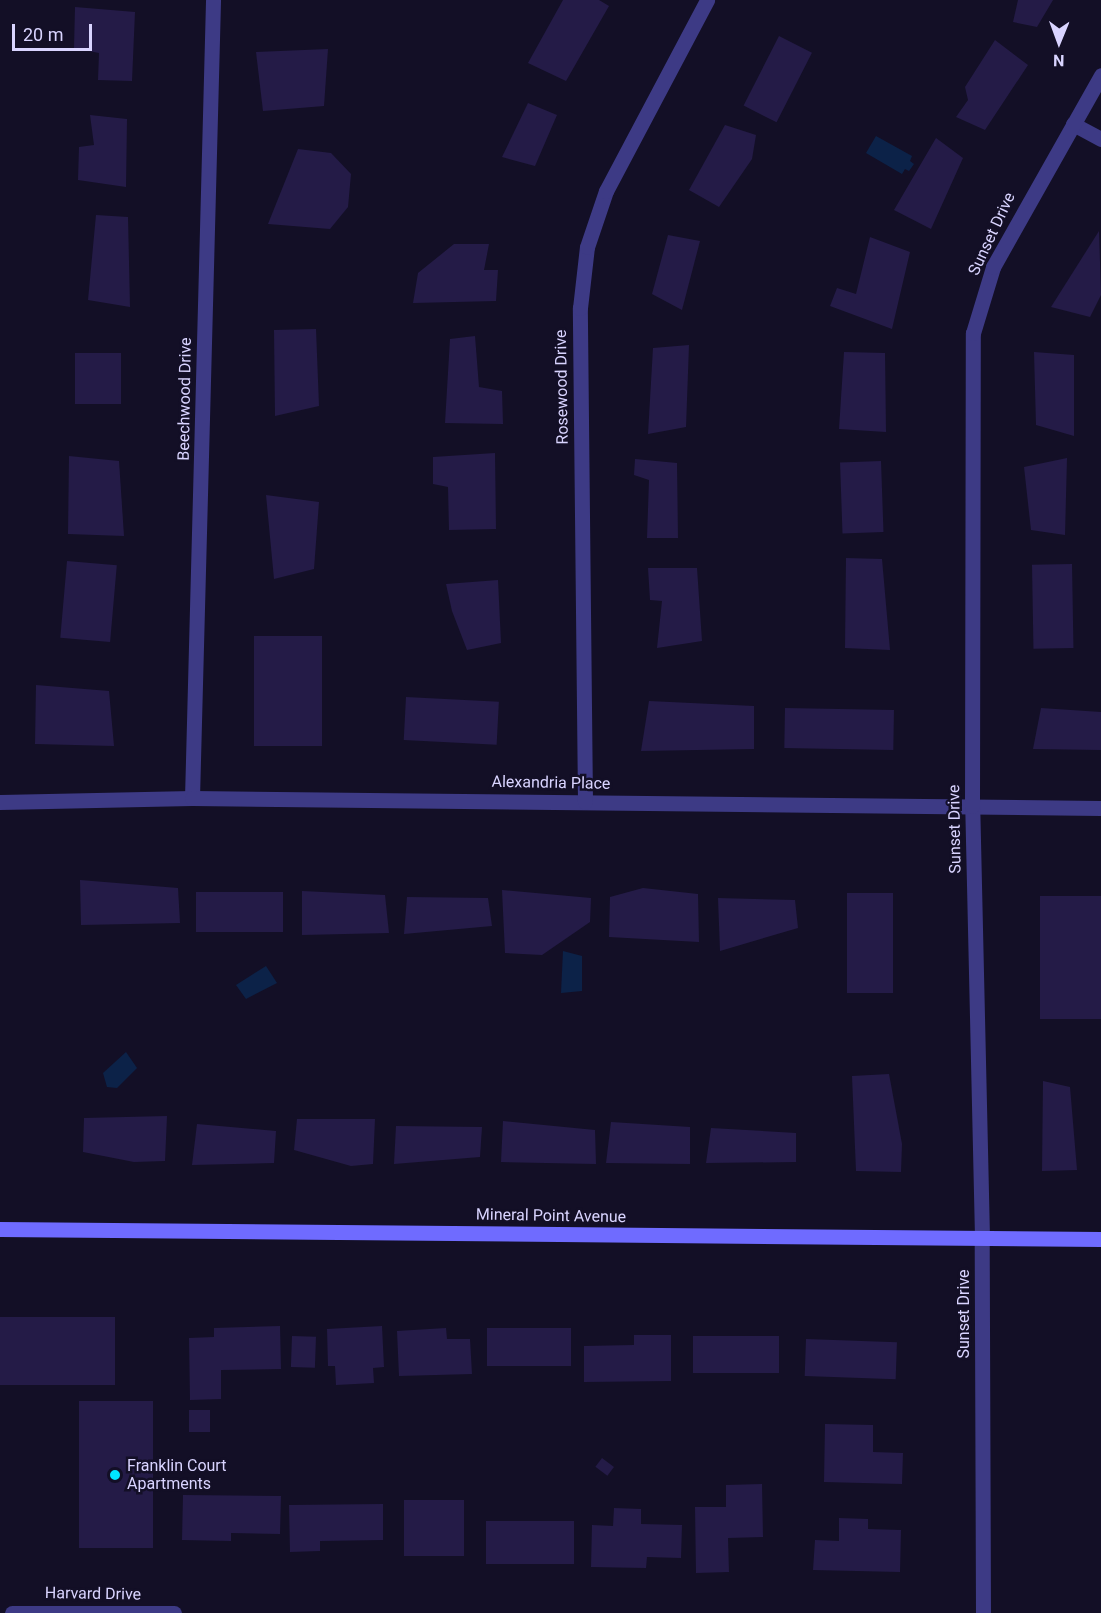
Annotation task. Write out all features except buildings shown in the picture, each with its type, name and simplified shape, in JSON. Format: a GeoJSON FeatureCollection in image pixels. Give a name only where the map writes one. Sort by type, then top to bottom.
{"type":"FeatureCollection","features":[{"type":"Feature","properties":{"kind":"street","name":"Beechwood Drive"},"geometry":{"type":"LineString","coordinates":[[192,798],[213,0]]}},
{"type":"Feature","properties":{"kind":"street","name":"Rosewood Drive"},"geometry":{"type":"LineString","coordinates":[[585,802],[580,308],[587,247],[606,191],[707,0]]}},
{"type":"Feature","properties":{"kind":"street","name":"Sunset Drive"},"geometry":{"type":"LineString","coordinates":[[983,1613],[982,1237],[972,806],[973,333],[993,267],[1101,75]]}},
{"type":"Feature","properties":{"kind":"street"},"geometry":{"type":"LineString","coordinates":[[1073,124],[1101,140]]}},
{"type":"Feature","properties":{"kind":"street","name":"Alexandria Place"},"geometry":{"type":"LineString","coordinates":[[0,802],[192,798],[1101,808]]}},
{"type":"Feature","properties":{"kind":"street","name":"Mineral Point Avenue"},"geometry":{"type":"LineString","coordinates":[[0,1229],[1101,1239]]}},
{"type":"Feature","properties":{"kind":"street","name":"Harvard Drive"},"geometry":{"type":"LineString","coordinates":[[12,1613],[174,1613]]}},
{"type":"Feature","properties":{"kind":"water"},"geometry":{"type":"Polygon","coordinates":[[[876,136],[912,156],[910,161],[914,164],[909,171],[905,169],[902,174],[866,153],[876,136]]]}},
{"type":"Feature","properties":{"kind":"water"},"geometry":{"type":"Polygon","coordinates":[[[563,951],[582,956],[582,991],[561,993],[563,951]]]}},
{"type":"Feature","properties":{"kind":"water"},"geometry":{"type":"Polygon","coordinates":[[[266,966],[277,983],[246,999],[236,985],[266,966]]]}},
{"type":"Feature","properties":{"kind":"water"},"geometry":{"type":"Polygon","coordinates":[[[126,1052],[137,1068],[117,1088],[107,1087],[103,1073],[126,1052]]]}},
{"type":"Feature","properties":{"kind":"place","name":"Franklin Court Apartments"},"geometry":{"type":"Point","coordinates":[115,1475]}}]}
